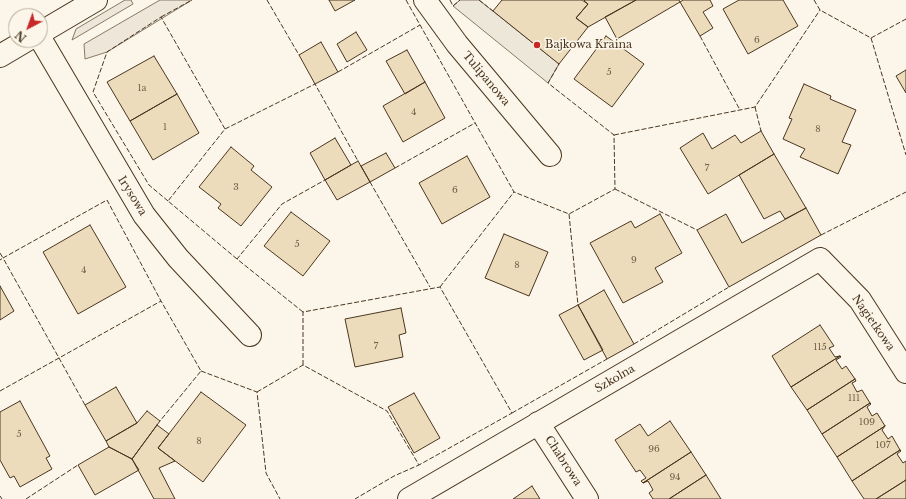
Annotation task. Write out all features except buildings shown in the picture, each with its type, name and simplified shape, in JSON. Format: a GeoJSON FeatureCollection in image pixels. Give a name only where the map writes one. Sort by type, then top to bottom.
{"type":"FeatureCollection","features":[{"type":"Feature","properties":{"kind":"street"},"geometry":{"type":"LineString","coordinates":[[48,28],[96,0]]}},
{"type":"Feature","properties":{"kind":"street","name":"Tulipanowa"},"geometry":{"type":"LineString","coordinates":[[425,0],[457,44],[550,155]]}},
{"type":"Feature","properties":{"kind":"street"},"geometry":{"type":"LineString","coordinates":[[0,56],[14,48]]}},
{"type":"Feature","properties":{"kind":"street","name":"Irysowa"},"geometry":{"type":"LineString","coordinates":[[46,48],[144,215],[178,258],[250,335]]}},
{"type":"Feature","properties":{"kind":"street","name":"Nagietkowa"},"geometry":{"type":"LineString","coordinates":[[820,259],[860,300],[906,372]]}},
{"type":"Feature","properties":{"kind":"street","name":"Szkolna"},"geometry":{"type":"LineString","coordinates":[[409,499],[820,259]]}},
{"type":"Feature","properties":{"kind":"street","name":"Chabrowa"},"geometry":{"type":"LineString","coordinates":[[538,423],[587,499]]}},
{"type":"Feature","properties":{"kind":"shaded area"},"geometry":{"type":"Polygon","coordinates":[[[125,0],[131,0],[133,4],[72,40],[76,29],[125,0]]]}},
{"type":"Feature","properties":{"kind":"shaded area"},"geometry":{"type":"Polygon","coordinates":[[[160,0],[192,0],[107,52],[85,59],[84,44],[160,0]]]}},
{"type":"Feature","properties":{"kind":"shaded area"},"geometry":{"type":"Polygon","coordinates":[[[460,0],[479,0],[559,64],[548,83],[453,6],[460,0]]]}},
{"type":"Feature","properties":{"kind":"fence"},"geometry":{"type":"LineString","coordinates":[[161,17],[192,0]]}},
{"type":"Feature","properties":{"kind":"fence"},"geometry":{"type":"LineString","coordinates":[[267,0],[299,55]]}},
{"type":"Feature","properties":{"kind":"fence"},"geometry":{"type":"LineString","coordinates":[[406,0],[514,192],[569,214],[615,189],[614,135],[548,83],[559,64]]}},
{"type":"Feature","properties":{"kind":"fence"},"geometry":{"type":"LineString","coordinates":[[450,0],[453,6],[460,0]]}},
{"type":"Feature","properties":{"kind":"fence"},"geometry":{"type":"LineString","coordinates":[[479,0],[493,11]]}},
{"type":"Feature","properties":{"kind":"fence"},"geometry":{"type":"LineString","coordinates":[[814,0],[820,10],[871,38],[906,19]]}},
{"type":"Feature","properties":{"kind":"fence"},"geometry":{"type":"LineString","coordinates":[[614,135],[755,107],[820,10]]}},
{"type":"Feature","properties":{"kind":"fence"},"geometry":{"type":"LineString","coordinates":[[168,201],[149,185],[93,92],[107,52],[161,17],[225,129]]}},
{"type":"Feature","properties":{"kind":"fence"},"geometry":{"type":"LineString","coordinates":[[338,72],[420,25]]}},
{"type":"Feature","properties":{"kind":"fence"},"geometry":{"type":"LineString","coordinates":[[700,36],[740,110]]}},
{"type":"Feature","properties":{"kind":"fence"},"geometry":{"type":"LineString","coordinates":[[871,38],[906,155]]}},
{"type":"Feature","properties":{"kind":"fence"},"geometry":{"type":"LineString","coordinates":[[237,259],[168,201],[225,129],[315,84],[358,161]]}},
{"type":"Feature","properties":{"kind":"fence"},"geometry":{"type":"LineString","coordinates":[[755,107],[761,131]]}},
{"type":"Feature","properties":{"kind":"fence"},"geometry":{"type":"LineString","coordinates":[[395,168],[475,123]]}},
{"type":"Feature","properties":{"kind":"fence"},"geometry":{"type":"LineString","coordinates":[[303,312],[237,259],[282,204],[325,180]]}},
{"type":"Feature","properties":{"kind":"fence"},"geometry":{"type":"LineString","coordinates":[[370,182],[430,287]]}},
{"type":"Feature","properties":{"kind":"fence"},"geometry":{"type":"LineString","coordinates":[[615,189],[697,230]]}},
{"type":"Feature","properties":{"kind":"fence"},"geometry":{"type":"LineString","coordinates":[[440,287],[514,192]]}},
{"type":"Feature","properties":{"kind":"fence"},"geometry":{"type":"LineString","coordinates":[[821,235],[906,192]]}},
{"type":"Feature","properties":{"kind":"fence"},"geometry":{"type":"LineString","coordinates":[[0,391],[59,358],[3,258],[107,200],[161,301]]}},
{"type":"Feature","properties":{"kind":"fence"},"geometry":{"type":"LineString","coordinates":[[569,214],[578,305]]}},
{"type":"Feature","properties":{"kind":"fence"},"geometry":{"type":"LineString","coordinates":[[0,253],[3,258],[0,260]]}},
{"type":"Feature","properties":{"kind":"fence"},"geometry":{"type":"LineString","coordinates":[[303,365],[303,312],[440,287],[512,413],[419,465]]}},
{"type":"Feature","properties":{"kind":"fence"},"geometry":{"type":"LineString","coordinates":[[634,344],[729,287]]}},
{"type":"Feature","properties":{"kind":"fence"},"geometry":{"type":"LineString","coordinates":[[85,405],[59,358],[161,301],[201,371],[160,421]]}},
{"type":"Feature","properties":{"kind":"fence"},"geometry":{"type":"LineString","coordinates":[[512,413],[607,359]]}},
{"type":"Feature","properties":{"kind":"fence"},"geometry":{"type":"LineString","coordinates":[[257,392],[303,365],[387,411],[419,465],[394,476],[355,499]]}},
{"type":"Feature","properties":{"kind":"fence"},"geometry":{"type":"LineString","coordinates":[[201,371],[257,392],[266,473],[280,499]]}},
{"type":"Feature","properties":{"kind":"fence"},"geometry":{"type":"LineString","coordinates":[[26,499],[78,465]]}},
{"type":"Feature","properties":{"kind":"place","name":"Bajkowa Kraina"},"geometry":{"type":"Point","coordinates":[537,45]}}]}
